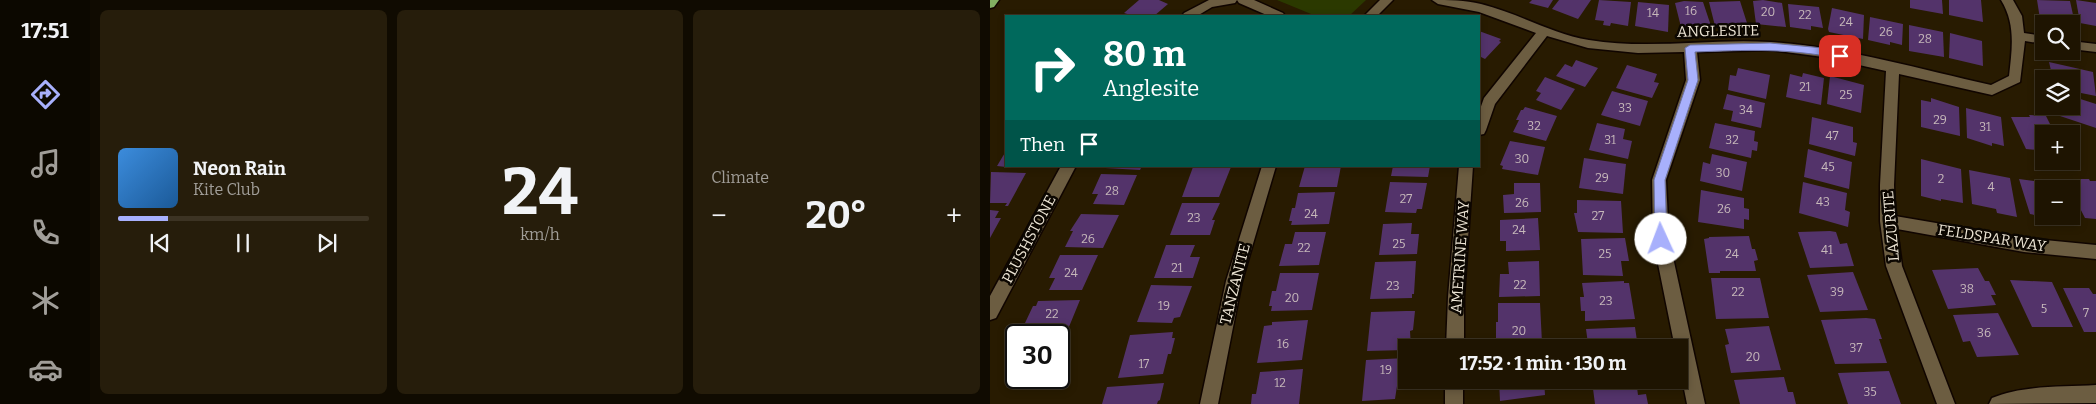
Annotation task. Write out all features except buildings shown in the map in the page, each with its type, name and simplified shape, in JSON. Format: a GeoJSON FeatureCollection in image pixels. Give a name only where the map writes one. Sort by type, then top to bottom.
{"type":"FeatureCollection","features":[{"type":"Feature","properties":{"kind":"highway"},"geometry":{"type":"LineString","coordinates":[[990,4],[994,0]]}},
{"type":"Feature","properties":{"kind":"street"},"geometry":{"type":"LineString","coordinates":[[1190,15],[1209,4],[1231,0]]}},
{"type":"Feature","properties":{"kind":"street"},"geometry":{"type":"LineString","coordinates":[[1243,0],[1277,15]]}},
{"type":"Feature","properties":{"kind":"street"},"geometry":{"type":"LineString","coordinates":[[1371,15],[1387,0]]}},
{"type":"Feature","properties":{"kind":"street","name":"ANGLESITE"},"geometry":{"type":"LineString","coordinates":[[1438,0],[1481,8],[1544,31],[1588,44],[1638,50],[1770,46],[1823,52],[1992,90],[2015,79],[2019,36]]}},
{"type":"Feature","properties":{"kind":"street"},"geometry":{"type":"LineString","coordinates":[[2007,0],[2013,6],[2019,36],[2035,39]]}},
{"type":"Feature","properties":{"kind":"street"},"geometry":{"type":"LineString","coordinates":[[1480,127],[1489,102],[1544,31]]}},
{"type":"Feature","properties":{"kind":"street"},"geometry":{"type":"LineString","coordinates":[[2080,46],[2096,48]]}},
{"type":"Feature","properties":{"kind":"street"},"geometry":{"type":"LineString","coordinates":[[1690,48],[1693,80],[1659,180],[1661,239],[1696,404]]}},
{"type":"Feature","properties":{"kind":"street","name":"LAZURITE"},"geometry":{"type":"LineString","coordinates":[[1893,68],[1887,185],[1888,221],[1894,266],[1946,404]]}},
{"type":"Feature","properties":{"kind":"street","name":"PLUSHSTONE"},"geometry":{"type":"LineString","coordinates":[[990,312],[1068,167]]}},
{"type":"Feature","properties":{"kind":"street","name":"TANZANITE"},"geometry":{"type":"LineString","coordinates":[[1209,404],[1234,281],[1269,167]]}},
{"type":"Feature","properties":{"kind":"street","name":"AMETRINE WAY"},"geometry":{"type":"LineString","coordinates":[[1455,339],[1456,297],[1466,167]]}},
{"type":"Feature","properties":{"kind":"street","name":"FELDSPAR WAY"},"geometry":{"type":"LineString","coordinates":[[1888,221],[2024,245],[2096,252]]}},
{"type":"Feature","properties":{"kind":"street"},"geometry":{"type":"LineString","coordinates":[[1454,389],[1454,404]]}},
{"type":"Feature","properties":{"kind":"street"},"geometry":{"type":"LineString","coordinates":[[1998,404],[2038,398],[2096,394]]}},
{"type":"Feature","properties":{"kind":"green space"},"geometry":{"type":"Polygon","coordinates":[[[1277,0],[1366,0],[1350,15],[1314,15],[1277,0]]]}},
{"type":"Feature","properties":{"kind":"route"},"geometry":{"type":"LineString","coordinates":[[1661,239],[1659,180],[1693,80],[1690,48],[1770,46],[1823,52],[1840,56]]}}]}
